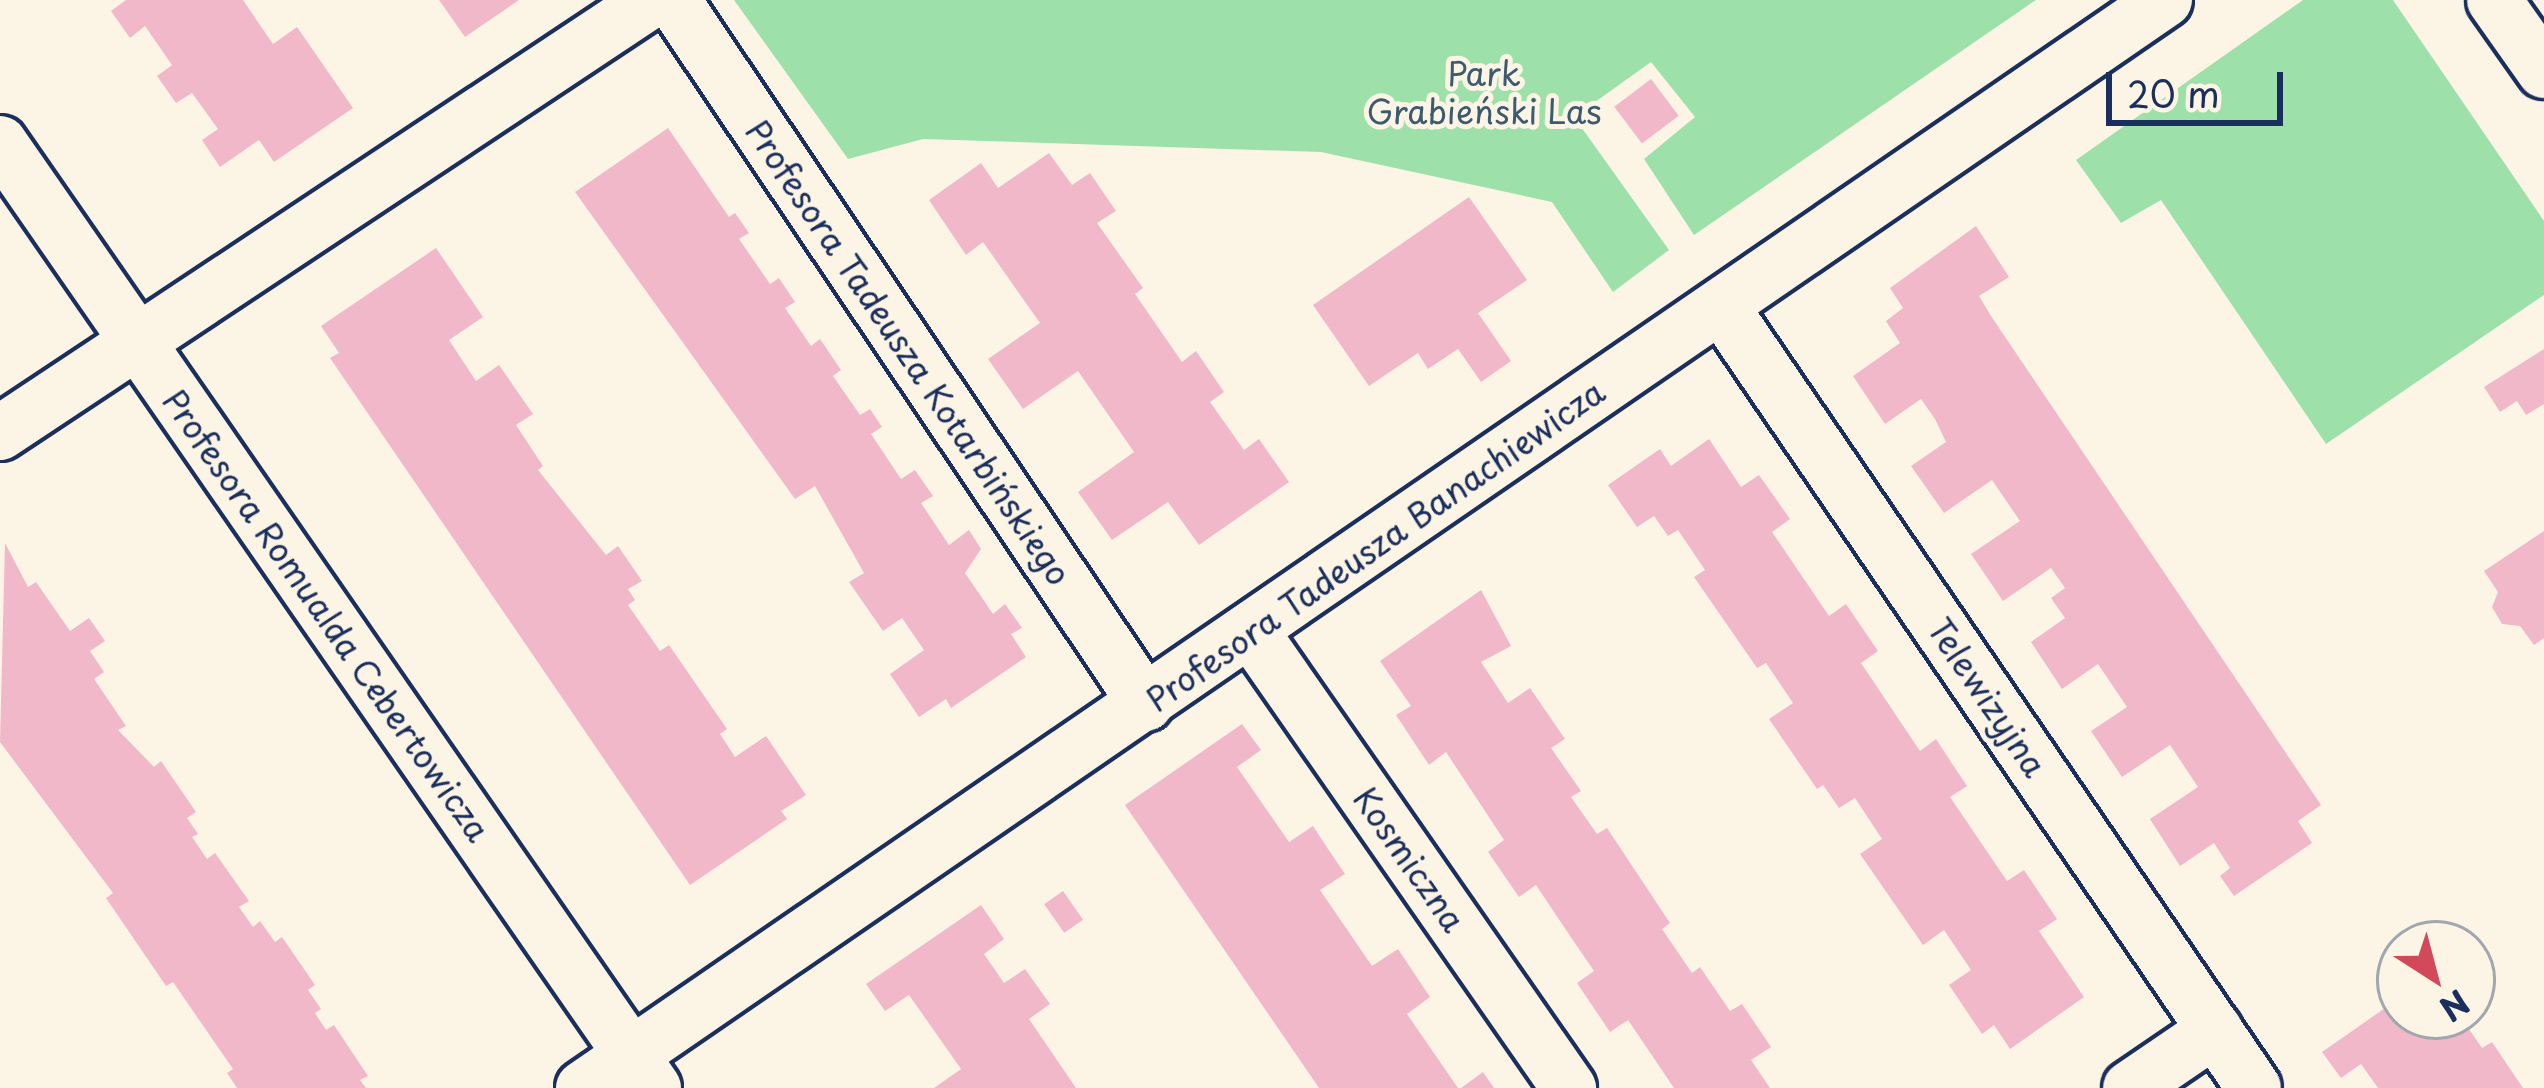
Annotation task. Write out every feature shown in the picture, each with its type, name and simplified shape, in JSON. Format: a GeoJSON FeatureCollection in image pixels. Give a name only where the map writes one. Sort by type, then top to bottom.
{"type":"FeatureCollection","features":[{"type":"Feature","properties":{"kind":"street"},"geometry":{"type":"LineString","coordinates":[[0,433],[135,338],[652,0]]}},
{"type":"Feature","properties":{"kind":"street","name":"Profesora Tadeusza Kotarbińskiego"},"geometry":{"type":"LineString","coordinates":[[673,0],[1146,704]]}},
{"type":"Feature","properties":{"kind":"street","name":"Profesora Tadeusza Banachiewicza"},"geometry":{"type":"LineString","coordinates":[[583,1088],[643,1072],[1146,704],[2165,0]]}},
{"type":"Feature","properties":{"kind":"street"},"geometry":{"type":"LineString","coordinates":[[2494,0],[2544,70]]}},
{"type":"Feature","properties":{"kind":"street","name":"Profesora Romualda Cebertowicza"},"geometry":{"type":"LineString","coordinates":[[0,143],[643,1072]]}},
{"type":"Feature","properties":{"kind":"street","name":"Telewizyjna"},"geometry":{"type":"LineString","coordinates":[[1721,306],[2254,1088]]}},
{"type":"Feature","properties":{"kind":"street","name":"Kosmiczna"},"geometry":{"type":"LineString","coordinates":[[1251,631],[1568,1088]]}},
{"type":"Feature","properties":{"kind":"street"},"geometry":{"type":"LineString","coordinates":[[2130,1088],[2215,1030]]}},
{"type":"Feature","properties":{"kind":"green space","name":"Park Grabieński Las"},"geometry":{"type":"Polygon","coordinates":[[[734,0],[2036,0],[1694,235],[1644,159],[1695,117],[1651,62],[1574,117],[1669,250],[1613,292],[1552,202],[1321,152],[923,139],[848,159],[734,0]]]}},
{"type":"Feature","properties":{"kind":"green space"},"geometry":{"type":"Polygon","coordinates":[[[2303,0],[2393,0],[2544,221],[2544,295],[2326,444],[2161,200],[2121,223],[2076,160],[2303,0]]]}},
{"type":"Feature","properties":{"kind":"building"},"geometry":{"type":"Polygon","coordinates":[[[126,0],[243,0],[273,44],[297,27],[353,108],[274,162],[259,140],[220,167],[202,140],[218,129],[192,93],[176,103],[157,76],[172,65],[145,26],[130,38],[111,11],[126,0]]]}},
{"type":"Feature","properties":{"kind":"building"},"geometry":{"type":"Polygon","coordinates":[[[439,0],[519,0],[465,37],[439,0]]]}},
{"type":"Feature","properties":{"kind":"building"},"geometry":{"type":"Polygon","coordinates":[[[1651,79],[1679,116],[1642,143],[1614,107],[1651,79]]]}},
{"type":"Feature","properties":{"kind":"building"},"geometry":{"type":"Polygon","coordinates":[[[668,128],[729,217],[735,213],[749,233],[739,239],[770,284],[779,278],[795,302],[785,308],[811,346],[820,339],[841,370],[833,376],[860,415],[870,409],[882,427],[871,434],[901,479],[915,470],[933,496],[921,503],[949,545],[969,530],[981,549],[965,573],[993,614],[1005,604],[1022,628],[1011,634],[1026,657],[951,708],[946,699],[919,717],[890,674],[924,650],[902,618],[883,631],[849,582],[864,573],[815,486],[795,499],[575,192],[668,128]]]}},
{"type":"Feature","properties":{"kind":"building"},"geometry":{"type":"Polygon","coordinates":[[[1049,153],[1072,185],[1090,173],[1116,211],[1097,223],[1143,288],[1135,294],[1182,362],[1196,351],[1224,392],[1210,402],[1244,450],[1259,439],[1289,482],[1199,545],[1168,502],[1112,540],[1078,492],[1134,452],[1078,371],[1023,409],[988,359],[1040,323],[983,242],[966,255],[929,200],[981,163],[998,188],[1049,153]]]}},
{"type":"Feature","properties":{"kind":"building"},"geometry":{"type":"Polygon","coordinates":[[[1469,197],[1527,280],[1478,313],[1511,361],[1481,382],[1458,349],[1428,369],[1418,353],[1369,386],[1313,305],[1469,197]]]}},
{"type":"Feature","properties":{"kind":"building"},"geometry":{"type":"Polygon","coordinates":[[[1976,226],[2009,277],[1979,296],[2321,805],[2298,821],[2312,843],[2234,896],[2220,876],[2230,868],[2214,843],[2180,866],[2150,819],[2198,787],[2170,745],[2122,777],[2091,731],[2127,707],[2098,664],[2062,689],[2031,642],[2065,618],[2051,598],[2065,588],[2051,568],[2003,601],[1971,554],[2020,521],[1992,480],[1944,513],[1911,466],[1946,442],[1935,419],[1921,399],[1885,424],[1853,376],[1900,343],[1886,321],[1903,308],[1890,288],[1976,226]]]}},
{"type":"Feature","properties":{"kind":"building"},"geometry":{"type":"Polygon","coordinates":[[[436,248],[483,317],[449,340],[476,381],[499,365],[533,414],[516,425],[543,466],[538,470],[606,555],[618,546],[642,581],[628,589],[635,600],[628,605],[660,651],[669,645],[727,729],[720,734],[735,757],[766,736],[806,795],[781,811],[787,819],[690,885],[330,358],[339,353],[321,326],[436,248]]]}},
{"type":"Feature","properties":{"kind":"building"},"geometry":{"type":"Polygon","coordinates":[[[2544,349],[2544,404],[2526,415],[2517,401],[2500,412],[2484,387],[2544,349]]]}},
{"type":"Feature","properties":{"kind":"building"},"geometry":{"type":"Polygon","coordinates":[[[1709,439],[1741,487],[1759,475],[1790,519],[1772,532],[1829,616],[1846,604],[1878,651],[1861,663],[1920,751],[1936,739],[1967,786],[1950,797],[2007,881],[2024,870],[2057,919],[2039,931],[2084,997],[2010,1049],[1994,1025],[1982,1034],[1949,985],[1971,970],[1944,930],[1923,945],[1860,854],[1882,839],[1855,798],[1839,808],[1823,785],[1817,789],[1769,719],[1793,703],[1766,663],[1757,668],[1694,577],[1705,570],[1678,530],[1668,536],[1654,516],[1637,527],[1608,485],[1660,449],[1671,466],[1709,439]]]}},
{"type":"Feature","properties":{"kind":"building"},"geometry":{"type":"Polygon","coordinates":[[[2544,531],[2544,638],[2534,645],[2520,626],[2502,624],[2492,607],[2498,592],[2484,571],[2544,531]]]}},
{"type":"Feature","properties":{"kind":"building"},"geometry":{"type":"Polygon","coordinates":[[[5,543],[28,587],[36,582],[70,631],[89,618],[105,641],[90,651],[104,672],[94,679],[126,726],[118,730],[154,767],[161,761],[196,812],[187,818],[198,834],[192,837],[207,859],[215,853],[249,901],[239,907],[253,927],[260,921],[275,942],[282,937],[315,985],[308,990],[321,1009],[315,1013],[326,1030],[334,1025],[368,1076],[360,1080],[366,1088],[237,1088],[227,1073],[233,1069],[173,982],[166,986],[106,898],[113,893],[0,742],[5,543]]]}},
{"type":"Feature","properties":{"kind":"building"},"geometry":{"type":"Polygon","coordinates":[[[1481,590],[1511,646],[1481,662],[1508,703],[1530,688],[1565,739],[1551,748],[1581,791],[1571,797],[1597,834],[1607,828],[1670,923],[1662,929],[1692,973],[1700,967],[1730,1011],[1742,1004],[1771,1047],[1751,1060],[1770,1088],[1674,1088],[1628,1020],[1610,1032],[1577,983],[1594,971],[1536,885],[1519,897],[1488,852],[1504,840],[1446,752],[1429,765],[1396,715],[1411,706],[1380,661],[1481,590]]]}},
{"type":"Feature","properties":{"kind":"building"},"geometry":{"type":"Polygon","coordinates":[[[1242,724],[1261,750],[1237,767],[1289,842],[1313,826],[1345,874],[1320,890],[1372,966],[1398,949],[1430,997],[1407,1014],[1458,1088],[1319,1088],[1125,805],[1242,724]]]}},
{"type":"Feature","properties":{"kind":"building"},"geometry":{"type":"Polygon","coordinates":[[[1063,891],[1083,920],[1064,933],[1044,904],[1063,891]]]}},
{"type":"Feature","properties":{"kind":"building"},"geometry":{"type":"Polygon","coordinates":[[[981,905],[1004,939],[984,954],[1004,983],[1025,969],[1050,1004],[1029,1019],[1076,1088],[934,1088],[961,1069],[909,995],[885,1011],[866,984],[981,905]]]}},
{"type":"Feature","properties":{"kind":"building"},"geometry":{"type":"Polygon","coordinates":[[[2376,1014],[2376,1040],[2476,1040],[2482,1048],[2492,1042],[2523,1088],[2378,1088],[2361,1064],[2341,1078],[2322,1052],[2376,1014]]]}},
{"type":"Feature","properties":{"kind":"building"},"geometry":{"type":"Polygon","coordinates":[[[1483,1072],[1494,1088],[1461,1088],[1483,1072]]]}}]}
